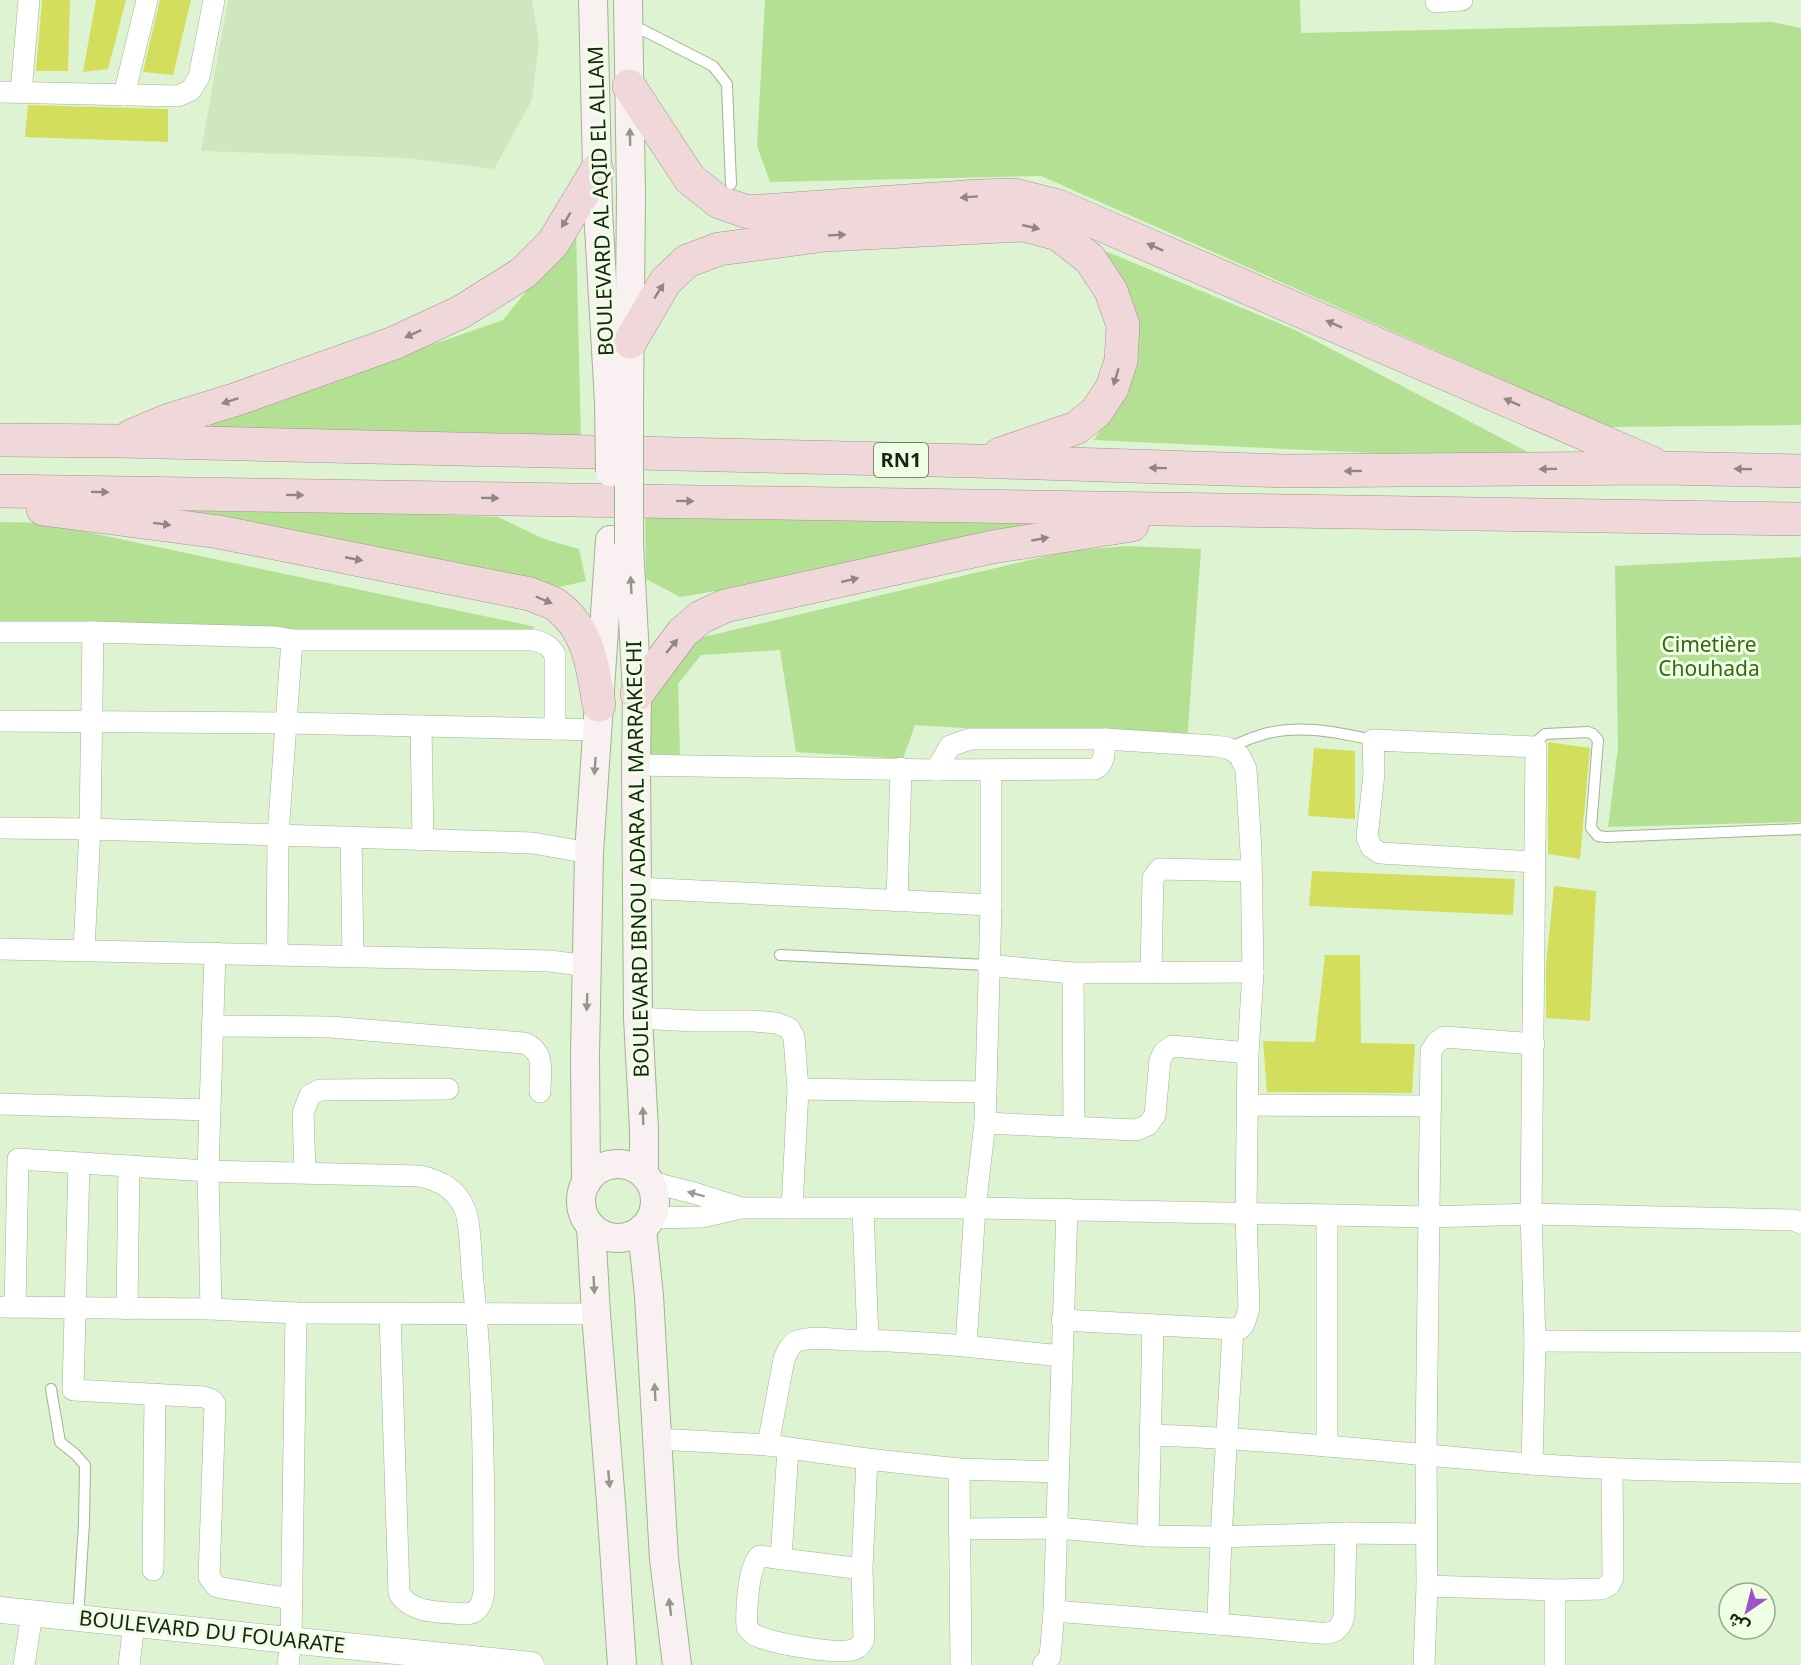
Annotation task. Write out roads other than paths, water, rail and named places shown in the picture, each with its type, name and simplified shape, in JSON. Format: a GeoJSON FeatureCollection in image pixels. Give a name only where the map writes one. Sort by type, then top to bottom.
{"type":"FeatureCollection","features":[{"type":"Feature","properties":{"kind":"highway"},"geometry":{"type":"LineString","coordinates":[[629,86],[690,179],[719,202],[748,212],[1014,195],[1058,206],[1662,468]]}},
{"type":"Feature","properties":{"kind":"highway"},"geometry":{"type":"LineString","coordinates":[[119,441],[169,420],[234,400],[394,343],[461,312],[522,273],[552,243],[597,170]]}},
{"type":"Feature","properties":{"kind":"highway"},"geometry":{"type":"LineString","coordinates":[[630,342],[664,282],[687,261],[719,249],[825,236],[1024,225],[1058,234],[1090,259],[1111,291],[1123,325],[1121,361],[1113,388],[1096,412],[1076,428],[975,461]]}},
{"type":"Feature","properties":{"kind":"highway","name":"RN1"},"geometry":{"type":"LineString","coordinates":[[0,440],[975,461],[1284,471],[1662,468],[1801,471]]}},
{"type":"Feature","properties":{"kind":"highway","name":"RN1"},"geometry":{"type":"LineString","coordinates":[[0,491],[1801,519]]}},
{"type":"Feature","properties":{"kind":"highway"},"geometry":{"type":"LineString","coordinates":[[0,503],[219,532],[530,594],[555,605],[577,625],[590,653],[599,718]]}},
{"type":"Feature","properties":{"kind":"highway"},"geometry":{"type":"LineString","coordinates":[[637,694],[683,632],[701,617],[725,606],[1004,545],[1135,524],[1275,512]]}},
{"type":"Feature","properties":{"kind":"main road","name":"BOULEVARD AL AQID EL ALLAM"},"geometry":{"type":"LineString","coordinates":[[594,0],[597,170],[619,402]]}},
{"type":"Feature","properties":{"kind":"main road","name":"BOULEVARD AL AQID EL ALLAM"},"geometry":{"type":"LineString","coordinates":[[619,402],[630,342],[631,195],[628,11]]}},
{"type":"Feature","properties":{"kind":"main road"},"geometry":{"type":"LineString","coordinates":[[619,402],[620,542]]}},
{"type":"Feature","properties":{"kind":"main road","name":"BOULEVARD IBNOU ADARA AL MARRAKECHI"},"geometry":{"type":"LineString","coordinates":[[620,542],[637,694],[638,1018],[647,1178]]}},
{"type":"Feature","properties":{"kind":"main road","name":"BOULEVARD IBNOU ADARA AL MARRAKECHI"},"geometry":{"type":"LineString","coordinates":[[586,1183],[585,1055],[589,853],[599,718],[620,542]]}},
{"type":"Feature","properties":{"kind":"main road"},"geometry":{"type":"LineString","coordinates":[[622,1665],[591,1227],[581,1205],[586,1183],[594,1172],[606,1166],[620,1164],[633,1167],[647,1178],[654,1194],[655,1206],[647,1224],[649,1296],[664,1559],[677,1665]]}},
{"type":"Feature","properties":{"kind":"main road"},"geometry":{"type":"LineString","coordinates":[[591,1227],[616,1238],[630,1236],[647,1224]]}},
{"type":"Feature","properties":{"kind":"street"},"geometry":{"type":"LineString","coordinates":[[29,0],[10,92],[178,96],[191,90],[199,77],[214,0]]}},
{"type":"Feature","properties":{"kind":"street"},"geometry":{"type":"LineString","coordinates":[[124,95],[147,0]]}},
{"type":"Feature","properties":{"kind":"street"},"geometry":{"type":"LineString","coordinates":[[1436,2],[1462,0]]}},
{"type":"Feature","properties":{"kind":"street"},"geometry":{"type":"LineString","coordinates":[[0,633],[93,632],[276,637],[292,640],[533,640],[546,643],[555,655],[555,729]]}},
{"type":"Feature","properties":{"kind":"street"},"geometry":{"type":"LineString","coordinates":[[84,950],[90,828],[93,632]]}},
{"type":"Feature","properties":{"kind":"street"},"geometry":{"type":"LineString","coordinates":[[277,955],[278,835],[292,640]]}},
{"type":"Feature","properties":{"kind":"street"},"geometry":{"type":"LineString","coordinates":[[0,721],[287,723],[555,729],[599,718]]}},
{"type":"Feature","properties":{"kind":"street"},"geometry":{"type":"LineString","coordinates":[[421,726],[423,840]]}},
{"type":"Feature","properties":{"kind":"street"},"geometry":{"type":"LineString","coordinates":[[936,770],[950,746],[970,739],[1105,739],[1215,746],[1228,748],[1239,755],[1246,769],[1253,972],[1247,1105],[1246,1214],[1249,1309],[1244,1324],[1241,1328],[1233,1329],[1062,1320]]}},
{"type":"Feature","properties":{"kind":"street"},"geometry":{"type":"LineString","coordinates":[[636,765],[936,770],[1095,769],[1102,762],[1105,739]]}},
{"type":"Feature","properties":{"kind":"street"},"geometry":{"type":"LineString","coordinates":[[1533,1464],[1535,1341],[1531,1214],[1536,747],[1373,740],[1374,774],[1368,837],[1371,847],[1380,853],[1534,862]]}},
{"type":"Feature","properties":{"kind":"street"},"geometry":{"type":"LineString","coordinates":[[897,901],[901,768]]}},
{"type":"Feature","properties":{"kind":"street"},"geometry":{"type":"LineString","coordinates":[[966,1346],[975,1208],[985,1123],[987,965],[991,905],[991,770]]}},
{"type":"Feature","properties":{"kind":"street"},"geometry":{"type":"LineString","coordinates":[[0,828],[90,828],[533,843],[589,853]]}},
{"type":"Feature","properties":{"kind":"street"},"geometry":{"type":"LineString","coordinates":[[351,837],[353,957]]}},
{"type":"Feature","properties":{"kind":"street"},"geometry":{"type":"LineString","coordinates":[[1151,972],[1155,872],[1160,868],[1251,871]]}},
{"type":"Feature","properties":{"kind":"street"},"geometry":{"type":"LineString","coordinates":[[637,888],[991,905]]}},
{"type":"Feature","properties":{"kind":"street"},"geometry":{"type":"LineString","coordinates":[[0,949],[550,962],[588,966]]}},
{"type":"Feature","properties":{"kind":"street"},"geometry":{"type":"LineString","coordinates":[[211,1310],[208,1171],[215,953]]}},
{"type":"Feature","properties":{"kind":"street"},"geometry":{"type":"LineString","coordinates":[[987,965],[1072,973],[1253,972]]}},
{"type":"Feature","properties":{"kind":"street"},"geometry":{"type":"LineString","coordinates":[[1072,973],[1074,1127]]}},
{"type":"Feature","properties":{"kind":"street"},"geometry":{"type":"LineString","coordinates":[[638,1018],[754,1021],[776,1023],[789,1028],[794,1037],[798,1089],[792,1208]]}},
{"type":"Feature","properties":{"kind":"street"},"geometry":{"type":"LineString","coordinates":[[212,1026],[330,1027],[524,1043],[537,1051],[540,1060],[540,1092]]}},
{"type":"Feature","properties":{"kind":"street"},"geometry":{"type":"LineString","coordinates":[[1424,1665],[1427,1586],[1426,1454],[1431,1052],[1437,1042],[1445,1037],[1534,1044]]}},
{"type":"Feature","properties":{"kind":"street"},"geometry":{"type":"LineString","coordinates":[[985,1123],[1136,1130],[1148,1125],[1155,1115],[1160,1060],[1164,1052],[1172,1046],[1248,1053]]}},
{"type":"Feature","properties":{"kind":"street"},"geometry":{"type":"LineString","coordinates":[[305,1173],[303,1113],[310,1095],[320,1090],[448,1089]]}},
{"type":"Feature","properties":{"kind":"street"},"geometry":{"type":"LineString","coordinates":[[798,1089],[986,1092]]}},
{"type":"Feature","properties":{"kind":"street"},"geometry":{"type":"LineString","coordinates":[[0,1104],[209,1110]]}},
{"type":"Feature","properties":{"kind":"street"},"geometry":{"type":"LineString","coordinates":[[1247,1105],[1431,1106]]}},
{"type":"Feature","properties":{"kind":"street"},"geometry":{"type":"LineString","coordinates":[[390,1314],[399,1593],[409,1606],[468,1614],[479,1608],[484,1592],[484,1475],[476,1314],[466,1211],[458,1196],[437,1180],[420,1176],[208,1171],[9,1158],[7,1307],[296,1313],[390,1314],[476,1314],[596,1314]]}},
{"type":"Feature","properties":{"kind":"street"},"geometry":{"type":"LineString","coordinates":[[79,1164],[73,1390],[204,1397],[212,1400],[215,1404],[209,1577],[212,1582],[222,1588],[292,1599]]}},
{"type":"Feature","properties":{"kind":"street"},"geometry":{"type":"LineString","coordinates":[[128,1308],[129,1166]]}},
{"type":"Feature","properties":{"kind":"street"},"geometry":{"type":"LineString","coordinates":[[647,1178],[741,1208]]}},
{"type":"Feature","properties":{"kind":"street"},"geometry":{"type":"LineString","coordinates":[[647,1224],[702,1217],[741,1208],[1067,1209],[1428,1217],[1531,1214],[1794,1220],[1801,1223]]}},
{"type":"Feature","properties":{"kind":"street"},"geometry":{"type":"LineString","coordinates":[[863,1209],[868,1340]]}},
{"type":"Feature","properties":{"kind":"street"},"geometry":{"type":"LineString","coordinates":[[1043,1665],[1050,1657],[1054,1611],[1067,1209]]}},
{"type":"Feature","properties":{"kind":"street"},"geometry":{"type":"LineString","coordinates":[[1327,1215],[1327,1446]]}},
{"type":"Feature","properties":{"kind":"street"},"geometry":{"type":"LineString","coordinates":[[290,1653],[296,1313]]}},
{"type":"Feature","properties":{"kind":"street"},"geometry":{"type":"LineString","coordinates":[[1148,1536],[1153,1325]]}},
{"type":"Feature","properties":{"kind":"street"},"geometry":{"type":"LineString","coordinates":[[1218,1624],[1220,1537],[1233,1329]]}},
{"type":"Feature","properties":{"kind":"street"},"geometry":{"type":"LineString","coordinates":[[781,1559],[778,1447],[781,1374],[789,1348],[796,1342],[809,1339],[868,1340],[966,1346],[1062,1356]]}},
{"type":"Feature","properties":{"kind":"street"},"geometry":{"type":"LineString","coordinates":[[1535,1341],[1801,1342]]}},
{"type":"Feature","properties":{"kind":"street"},"geometry":{"type":"LineString","coordinates":[[153,1570],[155,1394]]}},
{"type":"Feature","properties":{"kind":"street"},"geometry":{"type":"LineString","coordinates":[[1150,1435],[1228,1437],[1612,1469],[1801,1473]]}},
{"type":"Feature","properties":{"kind":"street"},"geometry":{"type":"LineString","coordinates":[[657,1439],[778,1447],[959,1469],[1059,1472]]}},
{"type":"Feature","properties":{"kind":"street"},"geometry":{"type":"LineString","coordinates":[[862,1569],[760,1556],[755,1560],[746,1614],[747,1627],[755,1636],[790,1645],[839,1652],[854,1650],[862,1645],[864,1639],[862,1569],[867,1459]]}},
{"type":"Feature","properties":{"kind":"street"},"geometry":{"type":"LineString","coordinates":[[959,1469],[961,1665]]}},
{"type":"Feature","properties":{"kind":"street"},"geometry":{"type":"LineString","coordinates":[[1427,1586],[1555,1590],[1602,1588],[1610,1584],[1613,1577],[1612,1469]]}},
{"type":"Feature","properties":{"kind":"street"},"geometry":{"type":"LineString","coordinates":[[959,1529],[1058,1528],[1148,1536],[1220,1537],[1346,1533],[1426,1534]]}},
{"type":"Feature","properties":{"kind":"street"},"geometry":{"type":"LineString","coordinates":[[1054,1611],[1331,1634],[1342,1625],[1344,1616],[1346,1533]]}},
{"type":"Feature","properties":{"kind":"street"},"geometry":{"type":"LineString","coordinates":[[1555,1590],[1555,1665]]}},
{"type":"Feature","properties":{"kind":"street","name":"BOULEVARD DU FOUARATE"},"geometry":{"type":"LineString","coordinates":[[0,1610],[134,1624],[290,1653],[531,1665]]}},
{"type":"Feature","properties":{"kind":"street"},"geometry":{"type":"LineString","coordinates":[[24,1665],[32,1614]]}},
{"type":"Feature","properties":{"kind":"street"},"geometry":{"type":"LineString","coordinates":[[129,1665],[134,1624]]}},
{"type":"Feature","properties":{"kind":"lane"},"geometry":{"type":"LineString","coordinates":[[628,11],[713,66],[728,84],[731,184]]}},
{"type":"Feature","properties":{"kind":"lane"},"geometry":{"type":"LineString","coordinates":[[1228,748],[1260,735],[1284,730],[1335,731],[1373,740]]}},
{"type":"Feature","properties":{"kind":"lane"},"geometry":{"type":"LineString","coordinates":[[1536,747],[1540,736],[1545,734],[1588,732],[1598,740],[1591,828],[1598,836],[1801,829]]}},
{"type":"Feature","properties":{"kind":"lane"},"geometry":{"type":"LineString","coordinates":[[780,955],[987,965]]}},
{"type":"Feature","properties":{"kind":"lane"},"geometry":{"type":"LineString","coordinates":[[51,1389],[60,1442],[85,1465],[78,1618]]}},
{"type":"Feature","properties":{"kind":"park label","name":"Cimetière Chouhada"},"geometry":{"type":"Point","coordinates":[1709,657]}}]}
